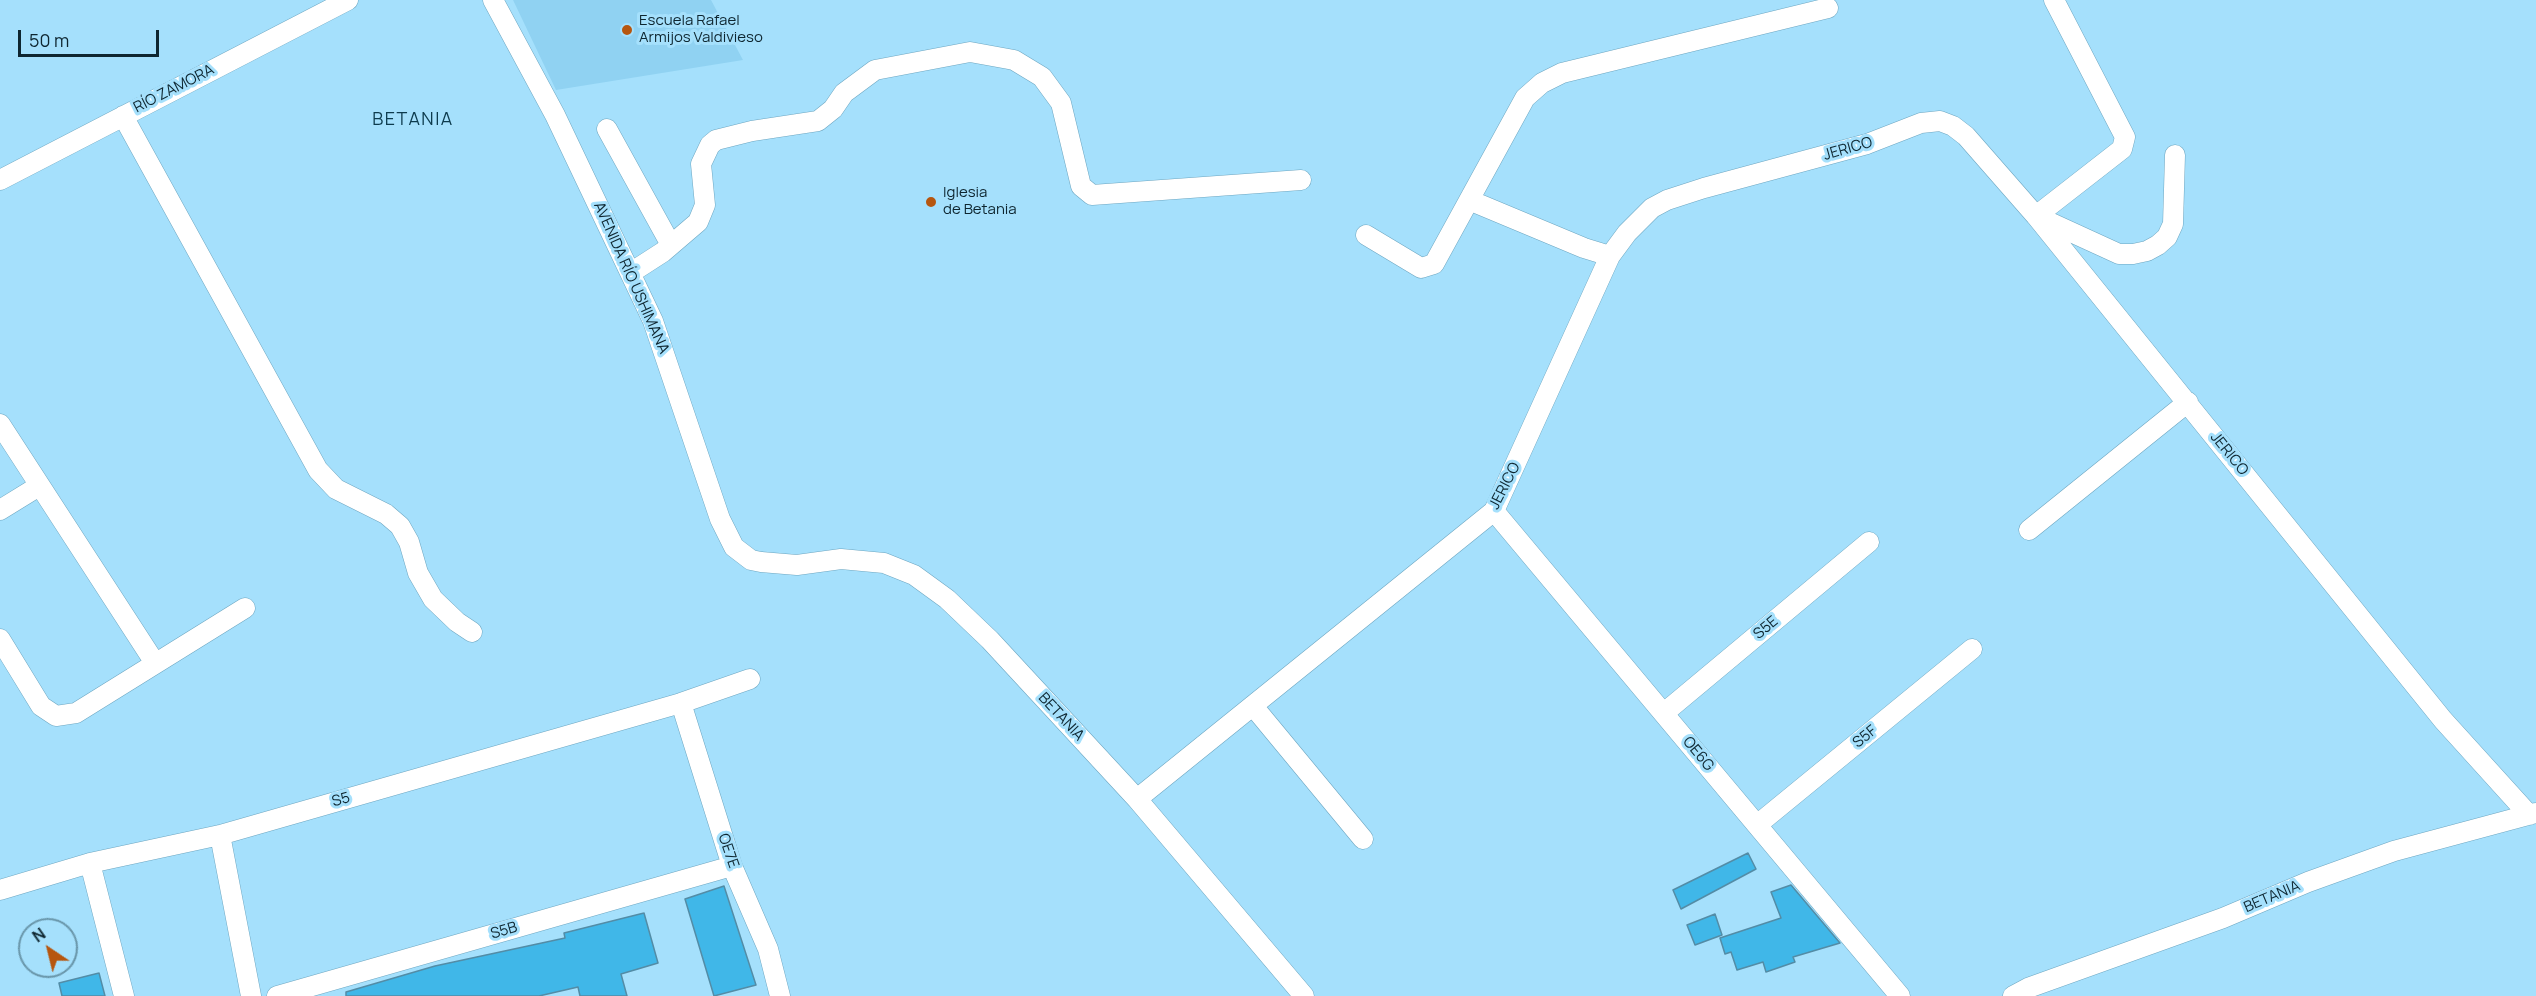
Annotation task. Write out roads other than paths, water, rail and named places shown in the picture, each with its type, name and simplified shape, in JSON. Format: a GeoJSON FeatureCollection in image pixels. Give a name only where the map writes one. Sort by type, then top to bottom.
{"type":"FeatureCollection","features":[{"type":"Feature","properties":{"kind":"street","name":"RÍO ZAMORA"},"geometry":{"type":"LineString","coordinates":[[0,180],[348,0]]}},
{"type":"Feature","properties":{"kind":"street","name":"AVENIDA RÍO USHIMANA"},"geometry":{"type":"LineString","coordinates":[[493,0],[555,115],[632,272],[653,321],[724,529],[734,547],[751,560]]}},
{"type":"Feature","properties":{"kind":"street"},"geometry":{"type":"LineString","coordinates":[[2054,0],[2125,137],[2122,149],[2036,216],[2119,254],[2147,251],[2167,237],[2173,224],[2175,155]]}},
{"type":"Feature","properties":{"kind":"street"},"geometry":{"type":"LineString","coordinates":[[1366,235],[1421,268],[1434,264],[1525,98],[1542,83],[1562,73],[1828,8]]}},
{"type":"Feature","properties":{"kind":"street"},"geometry":{"type":"LineString","coordinates":[[632,272],[671,245],[698,222],[705,205],[701,164],[710,145],[716,140],[752,131],[818,121],[833,109],[844,93],[865,75],[875,70],[970,52],[1014,60],[1042,77],[1061,103],[1081,186],[1092,195],[1301,180]]}},
{"type":"Feature","properties":{"kind":"street"},"geometry":{"type":"LineString","coordinates":[[123,116],[318,470],[336,489],[386,514],[400,526],[418,573],[433,599],[457,622],[472,632]]}},
{"type":"Feature","properties":{"kind":"street","name":"JERICO"},"geometry":{"type":"LineString","coordinates":[[1137,799],[1494,511],[1610,256],[1627,233],[1646,214],[1667,200],[1867,144],[1928,122],[1946,123],[1966,136],[2036,216],[2443,720],[2532,814]]}},
{"type":"Feature","properties":{"kind":"street"},"geometry":{"type":"LineString","coordinates":[[607,129],[671,245]]}},
{"type":"Feature","properties":{"kind":"street"},"geometry":{"type":"LineString","coordinates":[[1469,200],[1584,248],[1610,256]]}},
{"type":"Feature","properties":{"kind":"street"},"geometry":{"type":"LineString","coordinates":[[2029,530],[2188,402]]}},
{"type":"Feature","properties":{"kind":"street"},"geometry":{"type":"LineString","coordinates":[[0,424],[155,663]]}},
{"type":"Feature","properties":{"kind":"street"},"geometry":{"type":"LineString","coordinates":[[0,510],[39,486]]}},
{"type":"Feature","properties":{"kind":"street","name":"OE6G"},"geometry":{"type":"LineString","coordinates":[[1494,511],[1900,996]]}},
{"type":"Feature","properties":{"kind":"street","name":"S5E"},"geometry":{"type":"LineString","coordinates":[[1664,713],[1869,542]]}},
{"type":"Feature","properties":{"kind":"street","name":"BETANIA"},"geometry":{"type":"LineString","coordinates":[[751,560],[797,565],[841,559],[863,560],[899,568],[914,575],[947,599],[990,640],[1137,799],[1304,996]]}},
{"type":"Feature","properties":{"kind":"street"},"geometry":{"type":"LineString","coordinates":[[0,639],[41,706],[56,716],[76,713],[245,608]]}},
{"type":"Feature","properties":{"kind":"street","name":"S5F"},"geometry":{"type":"LineString","coordinates":[[1757,825],[1972,649]]}},
{"type":"Feature","properties":{"kind":"street","name":"S5"},"geometry":{"type":"LineString","coordinates":[[0,890],[90,863],[220,835],[681,703],[750,679]]}},
{"type":"Feature","properties":{"kind":"street","name":"OE7E"},"geometry":{"type":"LineString","coordinates":[[681,703],[732,866],[768,949],[780,996]]}},
{"type":"Feature","properties":{"kind":"street"},"geometry":{"type":"LineString","coordinates":[[1252,706],[1364,839]]}},
{"type":"Feature","properties":{"kind":"street","name":"BETANIA"},"geometry":{"type":"LineString","coordinates":[[2013,996],[2028,988],[2223,918],[2308,882],[2394,850],[2532,814]]}},
{"type":"Feature","properties":{"kind":"street"},"geometry":{"type":"LineString","coordinates":[[220,835],[251,996]]}},
{"type":"Feature","properties":{"kind":"street"},"geometry":{"type":"LineString","coordinates":[[90,863],[124,996]]}},
{"type":"Feature","properties":{"kind":"street","name":"S5B"},"geometry":{"type":"LineString","coordinates":[[277,996],[732,866]]}},
{"type":"Feature","properties":{"kind":"place","name":"Escuela Rafael Armijos Valdivieso"},"geometry":{"type":"Point","coordinates":[627,30]}},
{"type":"Feature","properties":{"kind":"place","name":"Iglesia de Betania"},"geometry":{"type":"Point","coordinates":[931,202]}},
{"type":"Feature","properties":{"kind":"district","name":"BETANIA"},"geometry":{"type":"Point","coordinates":[413,120]}}]}
